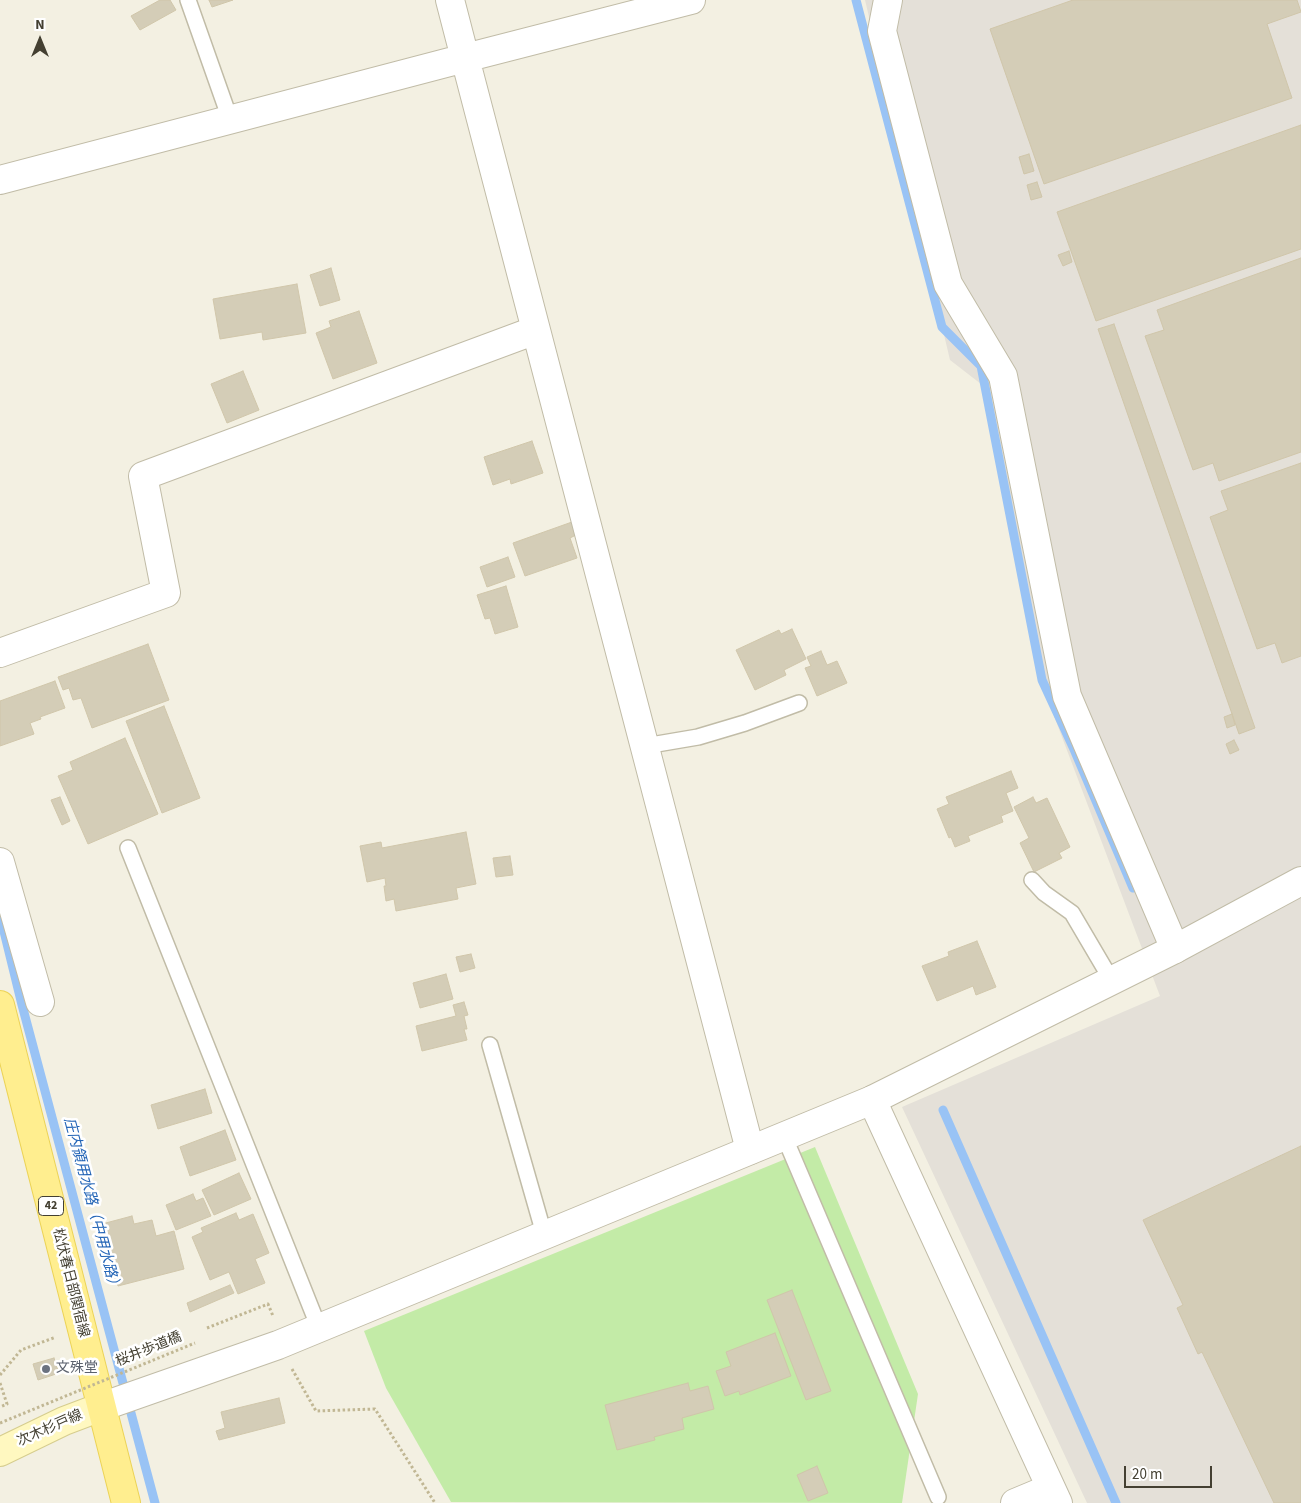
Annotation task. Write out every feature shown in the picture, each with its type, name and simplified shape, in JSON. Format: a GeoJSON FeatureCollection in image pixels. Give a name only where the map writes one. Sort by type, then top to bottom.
{"type":"FeatureCollection","features":[{"type":"Feature","properties":{"kind":"main road","name":"松伏春日部関宿線"},"geometry":{"type":"LineString","coordinates":[[0,1005],[126,1503]]}},
{"type":"Feature","properties":{"kind":"main road","name":"次木杉戸線"},"geometry":{"type":"LineString","coordinates":[[0,1452],[57,1424],[101,1408]]}},
{"type":"Feature","properties":{"kind":"street"},"geometry":{"type":"LineString","coordinates":[[450,0],[750,1150]]}},
{"type":"Feature","properties":{"kind":"street"},"geometry":{"type":"LineString","coordinates":[[0,180],[692,0]]}},
{"type":"Feature","properties":{"kind":"street"},"geometry":{"type":"LineString","coordinates":[[888,0],[882,31],[948,284],[1002,376],[1067,696],[1175,949]]}},
{"type":"Feature","properties":{"kind":"street"},"geometry":{"type":"LineString","coordinates":[[0,653],[166,593],[143,476],[536,330]]}},
{"type":"Feature","properties":{"kind":"street"},"geometry":{"type":"LineString","coordinates":[[0,862],[40,1002]]}},
{"type":"Feature","properties":{"kind":"street"},"geometry":{"type":"LineString","coordinates":[[101,1408],[278,1345],[872,1100],[1175,949],[1301,881]]}},
{"type":"Feature","properties":{"kind":"street"},"geometry":{"type":"LineString","coordinates":[[872,1100],[1054,1495],[1015,1503]]}},
{"type":"Feature","properties":{"kind":"lane"},"geometry":{"type":"LineString","coordinates":[[188,0],[230,119]]}},
{"type":"Feature","properties":{"kind":"lane"},"geometry":{"type":"LineString","coordinates":[[645,746],[698,736],[799,703]]}},
{"type":"Feature","properties":{"kind":"lane"},"geometry":{"type":"LineString","coordinates":[[128,848],[319,1328]]}},
{"type":"Feature","properties":{"kind":"lane"},"geometry":{"type":"LineString","coordinates":[[1032,880],[1044,893],[1072,913],[1112,981]]}},
{"type":"Feature","properties":{"kind":"lane"},"geometry":{"type":"LineString","coordinates":[[490,1045],[544,1234]]}},
{"type":"Feature","properties":{"kind":"lane"},"geometry":{"type":"LineString","coordinates":[[784,1136],[938,1497]]}},
{"type":"Feature","properties":{"kind":"path"},"geometry":{"type":"LineString","coordinates":[[207,1328],[268,1304],[274,1316],[265,1319]]}},
{"type":"Feature","properties":{"kind":"path"},"geometry":{"type":"LineString","coordinates":[[0,1374],[21,1350],[58,1337]]}},
{"type":"Feature","properties":{"kind":"path","name":"桜井歩道橋"},"geometry":{"type":"LineString","coordinates":[[0,1423],[204,1340]]}},
{"type":"Feature","properties":{"kind":"path"},"geometry":{"type":"LineString","coordinates":[[278,1345],[316,1411],[375,1409],[435,1503]]}},
{"type":"Feature","properties":{"kind":"path"},"geometry":{"type":"LineString","coordinates":[[0,1383],[7,1404],[0,1407]]}},
{"type":"Feature","properties":{"kind":"shaded area"},"geometry":{"type":"Polygon","coordinates":[[[865,0],[1301,0],[1301,1503],[1087,1503],[902,1107],[1160,996],[1051,708],[990,391],[950,360],[865,0]]]}},
{"type":"Feature","properties":{"kind":"green space"},"geometry":{"type":"Polygon","coordinates":[[[815,1147],[918,1394],[902,1503],[451,1502],[386,1388],[364,1331],[815,1147]]]}},
{"type":"Feature","properties":{"kind":"building"},"geometry":{"type":"Polygon","coordinates":[[[160,0],[170,0],[176,10],[140,30],[131,16],[160,0]]]}},
{"type":"Feature","properties":{"kind":"building"},"geometry":{"type":"Polygon","coordinates":[[[209,0],[233,0],[212,7],[209,0]]]}},
{"type":"Feature","properties":{"kind":"building"},"geometry":{"type":"Polygon","coordinates":[[[1073,0],[1297,0],[1301,12],[1267,24],[1292,98],[1044,184],[990,29],[1073,0]]]}},
{"type":"Feature","properties":{"kind":"building"},"geometry":{"type":"Polygon","coordinates":[[[1301,125],[1301,249],[1096,321],[1057,212],[1301,125]]]}},
{"type":"Feature","properties":{"kind":"building"},"geometry":{"type":"Polygon","coordinates":[[[1029,154],[1034,171],[1024,174],[1019,157],[1029,154]]]}},
{"type":"Feature","properties":{"kind":"building"},"geometry":{"type":"Polygon","coordinates":[[[1037,182],[1042,197],[1031,200],[1027,185],[1037,182]]]}},
{"type":"Feature","properties":{"kind":"building"},"geometry":{"type":"Polygon","coordinates":[[[1069,251],[1072,262],[1063,266],[1058,255],[1069,251]]]}},
{"type":"Feature","properties":{"kind":"building"},"geometry":{"type":"Polygon","coordinates":[[[1301,258],[1301,452],[1219,481],[1213,463],[1193,470],[1145,336],[1164,330],[1157,310],[1301,258]]]}},
{"type":"Feature","properties":{"kind":"building"},"geometry":{"type":"Polygon","coordinates":[[[331,268],[340,300],[320,306],[310,275],[331,268]]]}},
{"type":"Feature","properties":{"kind":"building"},"geometry":{"type":"Polygon","coordinates":[[[297,284],[306,333],[263,340],[262,332],[220,339],[213,299],[297,284]]]}},
{"type":"Feature","properties":{"kind":"building"},"geometry":{"type":"Polygon","coordinates":[[[359,311],[377,363],[333,379],[316,333],[331,327],[329,321],[359,311]]]}},
{"type":"Feature","properties":{"kind":"building"},"geometry":{"type":"Polygon","coordinates":[[[1114,324],[1255,728],[1239,734],[1098,329],[1114,324]]]}},
{"type":"Feature","properties":{"kind":"building"},"geometry":{"type":"Polygon","coordinates":[[[243,371],[259,410],[227,423],[211,384],[243,371]]]}},
{"type":"Feature","properties":{"kind":"building"},"geometry":{"type":"Polygon","coordinates":[[[532,441],[543,473],[511,484],[510,479],[493,485],[484,457],[532,441]]]}},
{"type":"Feature","properties":{"kind":"building"},"geometry":{"type":"Polygon","coordinates":[[[1301,463],[1301,656],[1282,663],[1275,643],[1257,649],[1210,517],[1228,510],[1221,491],[1301,463]]]}},
{"type":"Feature","properties":{"kind":"building"},"geometry":{"type":"Polygon","coordinates":[[[572,522],[576,535],[570,538],[577,558],[525,576],[513,543],[572,522]]]}},
{"type":"Feature","properties":{"kind":"building"},"geometry":{"type":"Polygon","coordinates":[[[508,557],[515,577],[487,587],[480,567],[508,557]]]}},
{"type":"Feature","properties":{"kind":"building"},"geometry":{"type":"Polygon","coordinates":[[[506,586],[518,627],[495,634],[490,618],[485,619],[477,595],[506,586]]]}},
{"type":"Feature","properties":{"kind":"building"},"geometry":{"type":"Polygon","coordinates":[[[792,629],[806,659],[784,670],[786,675],[755,690],[736,650],[779,630],[781,634],[792,629]]]}},
{"type":"Feature","properties":{"kind":"building"},"geometry":{"type":"Polygon","coordinates":[[[148,644],[169,700],[92,728],[81,698],[73,700],[69,688],[63,690],[58,677],[148,644]]]}},
{"type":"Feature","properties":{"kind":"building"},"geometry":{"type":"Polygon","coordinates":[[[821,651],[827,665],[837,661],[847,683],[817,696],[805,668],[811,666],[807,657],[821,651]]]}},
{"type":"Feature","properties":{"kind":"building"},"geometry":{"type":"Polygon","coordinates":[[[55,681],[65,708],[40,717],[41,719],[30,723],[34,734],[0,746],[0,701],[55,681]]]}},
{"type":"Feature","properties":{"kind":"building"},"geometry":{"type":"Polygon","coordinates":[[[164,706],[200,798],[162,813],[126,721],[164,706]]]}},
{"type":"Feature","properties":{"kind":"building"},"geometry":{"type":"Polygon","coordinates":[[[1232,714],[1235,725],[1227,728],[1224,717],[1232,714]]]}},
{"type":"Feature","properties":{"kind":"building"},"geometry":{"type":"Polygon","coordinates":[[[125,738],[158,814],[88,844],[58,776],[73,770],[70,762],[125,738]]]}},
{"type":"Feature","properties":{"kind":"building"},"geometry":{"type":"Polygon","coordinates":[[[1234,740],[1239,750],[1230,754],[1226,744],[1234,740]]]}},
{"type":"Feature","properties":{"kind":"building"},"geometry":{"type":"Polygon","coordinates":[[[1011,771],[1018,788],[1006,793],[1013,811],[1001,816],[1003,822],[968,836],[970,841],[955,847],[951,837],[949,838],[937,809],[949,804],[946,797],[1011,771]]]}},
{"type":"Feature","properties":{"kind":"building"},"geometry":{"type":"Polygon","coordinates":[[[60,797],[70,821],[62,825],[51,800],[60,797]]]}},
{"type":"Feature","properties":{"kind":"building"},"geometry":{"type":"Polygon","coordinates":[[[1033,797],[1036,803],[1047,798],[1070,847],[1059,853],[1062,858],[1034,872],[1020,843],[1029,838],[1014,807],[1033,797]]]}},
{"type":"Feature","properties":{"kind":"building"},"geometry":{"type":"Polygon","coordinates":[[[466,832],[476,884],[456,888],[458,899],[396,911],[394,899],[386,901],[385,878],[367,882],[360,846],[381,842],[382,848],[466,832]]]}},
{"type":"Feature","properties":{"kind":"building"},"geometry":{"type":"Polygon","coordinates":[[[510,856],[513,875],[496,877],[493,858],[510,856]]]}},
{"type":"Feature","properties":{"kind":"building"},"geometry":{"type":"Polygon","coordinates":[[[977,941],[996,987],[976,995],[973,986],[937,1001],[922,966],[949,956],[948,952],[977,941]]]}},
{"type":"Feature","properties":{"kind":"building"},"geometry":{"type":"Polygon","coordinates":[[[471,954],[475,968],[460,972],[456,957],[471,954]]]}},
{"type":"Feature","properties":{"kind":"building"},"geometry":{"type":"Polygon","coordinates":[[[446,974],[453,999],[420,1008],[413,983],[446,974]]]}},
{"type":"Feature","properties":{"kind":"building"},"geometry":{"type":"Polygon","coordinates":[[[464,1002],[468,1015],[464,1016],[467,1029],[464,1029],[467,1040],[422,1051],[416,1026],[456,1016],[453,1005],[464,1002]]]}},
{"type":"Feature","properties":{"kind":"building"},"geometry":{"type":"Polygon","coordinates":[[[205,1089],[212,1113],[158,1129],[151,1105],[205,1089]]]}},
{"type":"Feature","properties":{"kind":"building"},"geometry":{"type":"Polygon","coordinates":[[[225,1130],[236,1160],[190,1176],[180,1147],[225,1130]]]}},
{"type":"Feature","properties":{"kind":"building"},"geometry":{"type":"Polygon","coordinates":[[[1301,1146],[1301,1503],[1274,1503],[1202,1352],[1198,1354],[1177,1308],[1183,1305],[1143,1220],[1301,1146]]]}},
{"type":"Feature","properties":{"kind":"building"},"geometry":{"type":"Polygon","coordinates":[[[239,1173],[251,1199],[214,1215],[202,1190],[239,1173]]]}},
{"type":"Feature","properties":{"kind":"building"},"geometry":{"type":"Polygon","coordinates":[[[193,1194],[196,1201],[203,1198],[211,1216],[176,1230],[166,1205],[193,1194]]]}},
{"type":"Feature","properties":{"kind":"building"},"geometry":{"type":"Polygon","coordinates":[[[236,1213],[239,1220],[253,1214],[269,1253],[255,1259],[265,1283],[238,1294],[229,1272],[210,1280],[192,1237],[203,1232],[201,1228],[236,1213]]]}},
{"type":"Feature","properties":{"kind":"building"},"geometry":{"type":"Polygon","coordinates":[[[132,1216],[134,1224],[152,1220],[156,1236],[174,1231],[184,1269],[118,1286],[102,1224],[132,1216]]]}},
{"type":"Feature","properties":{"kind":"building"},"geometry":{"type":"Polygon","coordinates":[[[230,1285],[234,1293],[190,1312],[187,1303],[230,1285]]]}},
{"type":"Feature","properties":{"kind":"building"},"geometry":{"type":"Polygon","coordinates":[[[792,1290],[831,1391],[806,1400],[767,1300],[792,1290]]]}},
{"type":"Feature","properties":{"kind":"building"},"geometry":{"type":"Polygon","coordinates":[[[775,1333],[791,1376],[740,1395],[739,1391],[725,1396],[716,1371],[731,1366],[726,1352],[775,1333]]]}},
{"type":"Feature","properties":{"kind":"building","name":"文殊堂"},"geometry":{"type":"Polygon","coordinates":[[[54,1358],[59,1373],[38,1380],[33,1364],[54,1358]]]}},
{"type":"Feature","properties":{"kind":"building"},"geometry":{"type":"Polygon","coordinates":[[[688,1383],[690,1391],[708,1386],[714,1409],[682,1418],[684,1429],[654,1437],[655,1440],[617,1450],[605,1405],[688,1383]]]}},
{"type":"Feature","properties":{"kind":"building"},"geometry":{"type":"Polygon","coordinates":[[[279,1398],[285,1423],[219,1440],[216,1431],[225,1428],[221,1412],[279,1398]]]}},
{"type":"Feature","properties":{"kind":"building"},"geometry":{"type":"Polygon","coordinates":[[[817,1466],[828,1493],[808,1501],[797,1475],[817,1466]]]}},
{"type":"Feature","properties":{"kind":"waterway"},"geometry":{"type":"LineString","coordinates":[[856,0],[942,327],[981,366],[1042,680],[1073,747],[1133,888]]}},
{"type":"Feature","properties":{"kind":"waterway","name":"庄内領用水路（中用水路）"},"geometry":{"type":"LineString","coordinates":[[0,915],[22,1005],[155,1503]]}},
{"type":"Feature","properties":{"kind":"waterway"},"geometry":{"type":"LineString","coordinates":[[943,1110],[1116,1503]]}},
{"type":"Feature","properties":{"kind":"place","name":"文殊堂"},"geometry":{"type":"Point","coordinates":[46,1369]}}]}
